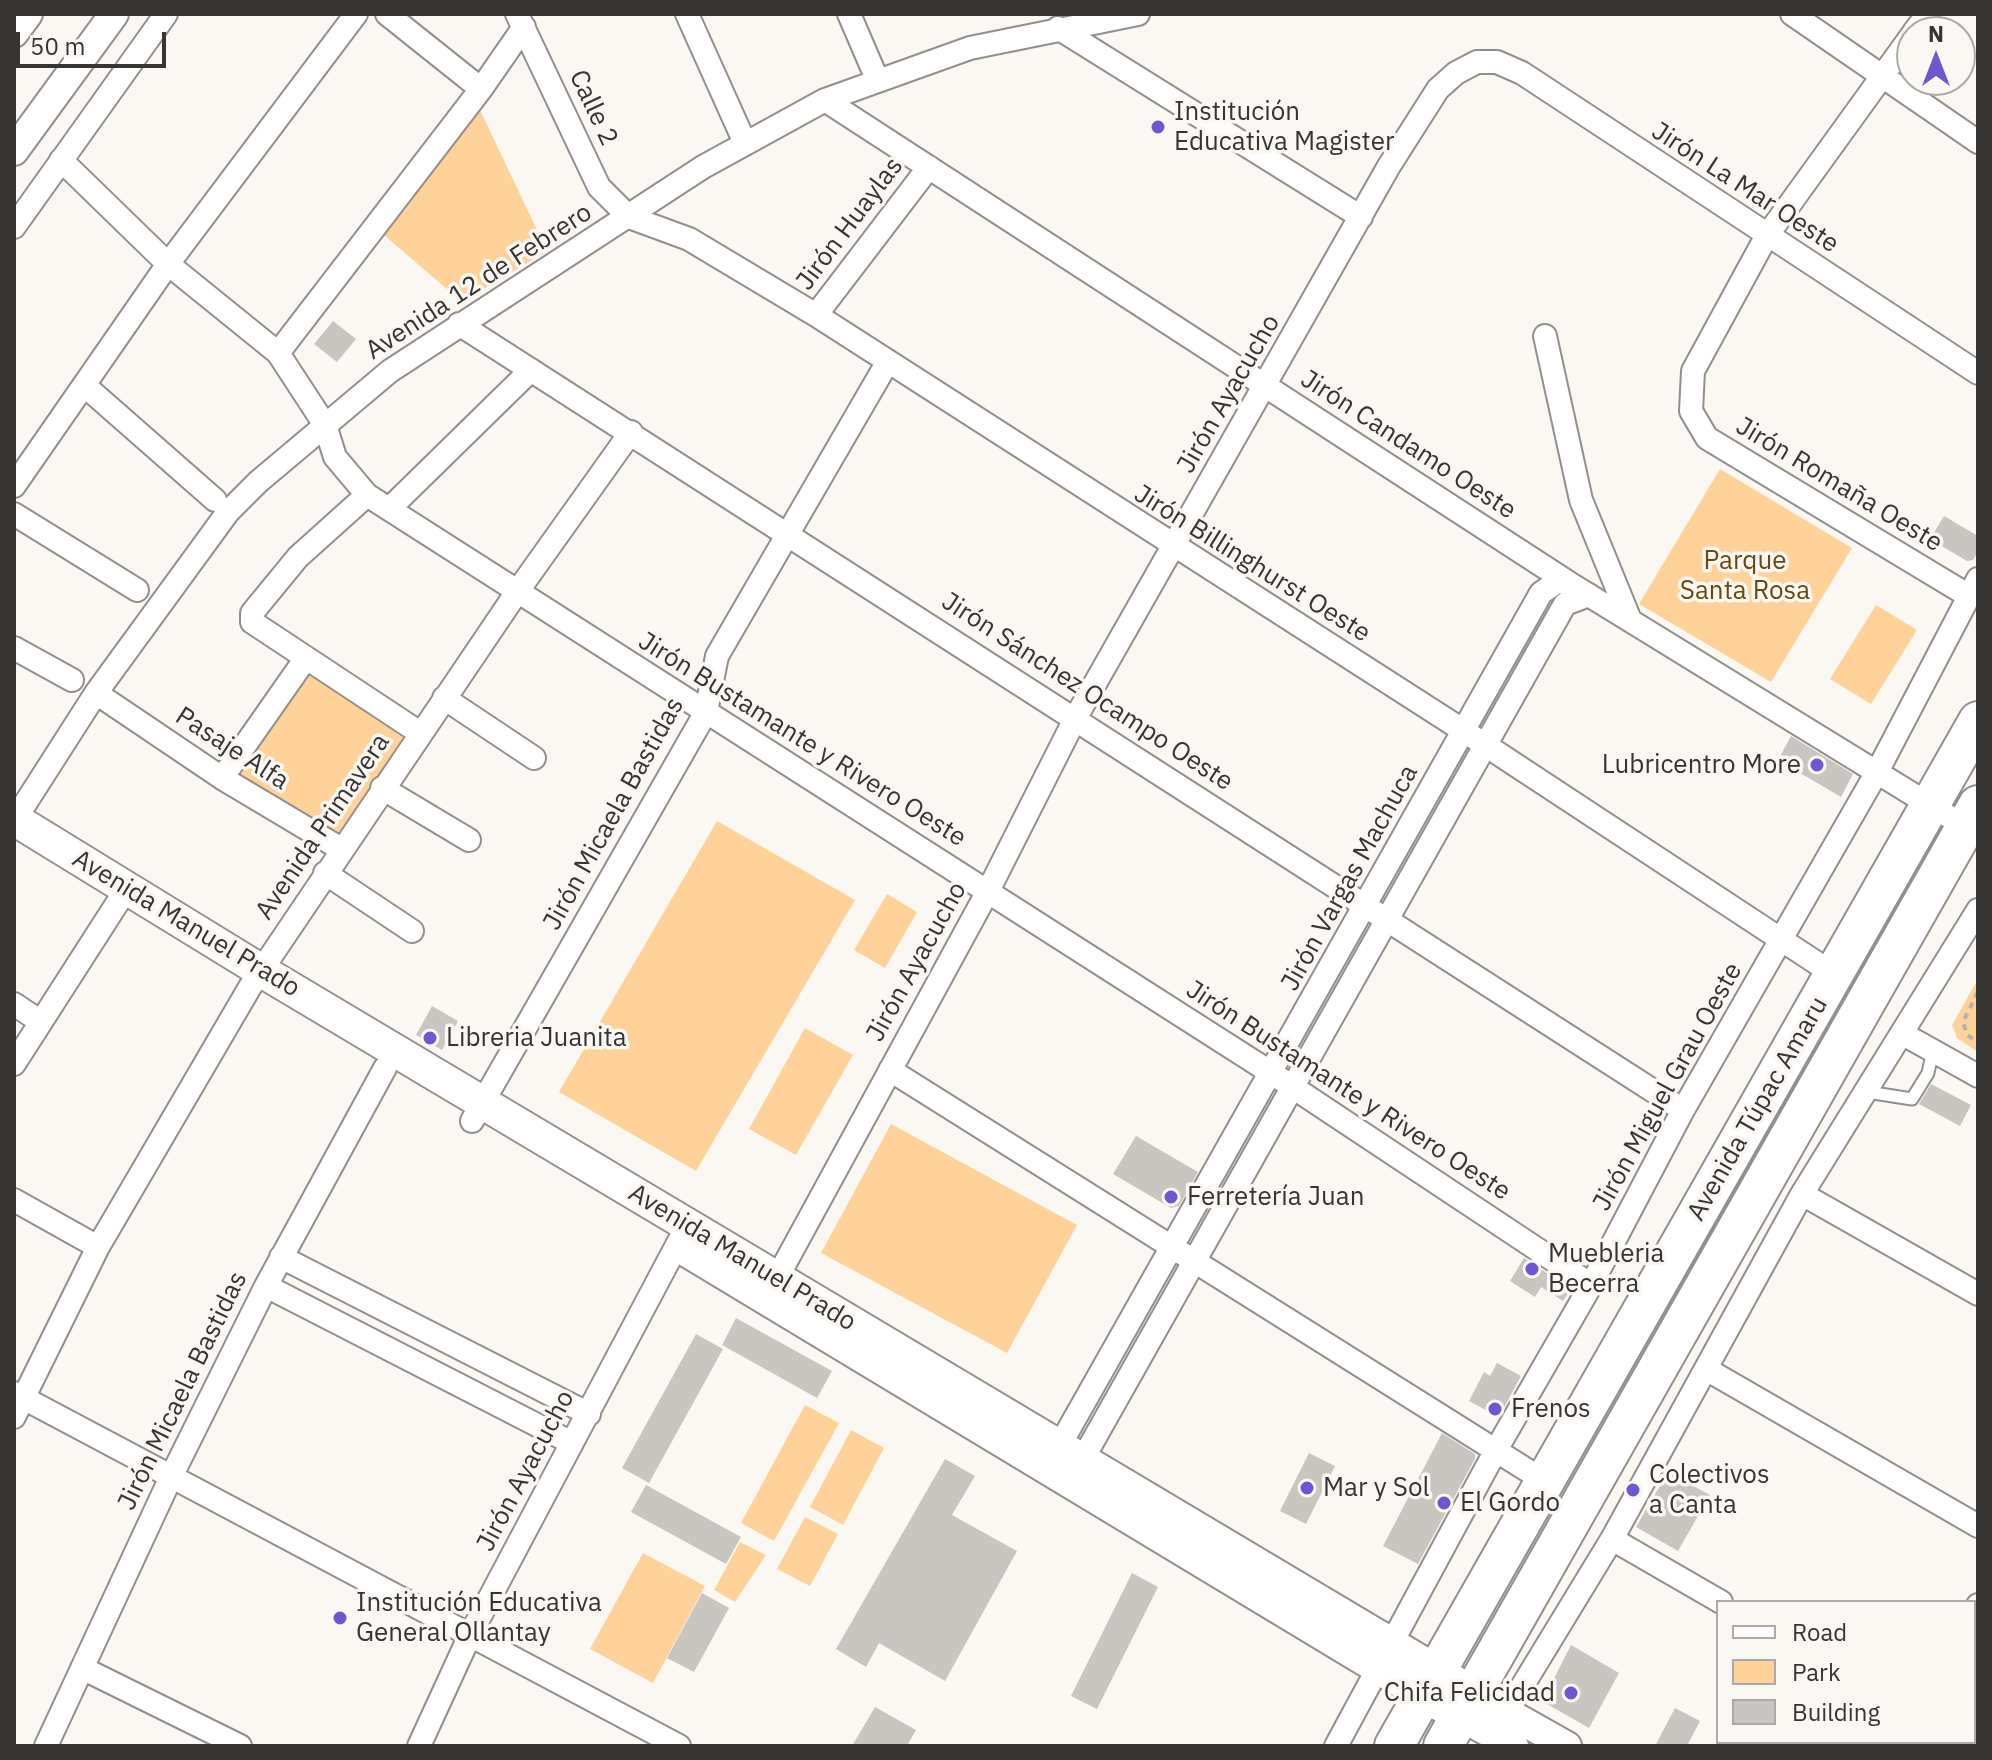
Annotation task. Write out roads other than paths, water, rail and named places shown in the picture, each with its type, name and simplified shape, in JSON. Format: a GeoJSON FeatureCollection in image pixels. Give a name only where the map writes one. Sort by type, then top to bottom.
{"type":"FeatureCollection","features":[{"type":"Feature","properties":{"kind":"highway","name":"Avenida Túpac Amaru"},"geometry":{"type":"LineString","coordinates":[[1394,1746],[1978,721]]}},
{"type":"Feature","properties":{"kind":"highway","name":"Avenida Túpac Amaru"},"geometry":{"type":"LineString","coordinates":[[1458,1718],[1974,822]]}},
{"type":"Feature","properties":{"kind":"main road","name":"Avenida Manuel Prado"},"geometry":{"type":"LineString","coordinates":[[14,820],[121,897],[255,979],[1429,1683],[1458,1718]]}},
{"type":"Feature","properties":{"kind":"main road","name":"Avenida Manuel Prado"},"geometry":{"type":"LineString","coordinates":[[14,844],[121,897]]}},
{"type":"Feature","properties":{"kind":"main road","name":"Avenida Manuel Prado"},"geometry":{"type":"LineString","coordinates":[[255,979],[385,1068],[477,1112]]}},
{"type":"Feature","properties":{"kind":"main road","name":"Avenida Manuel Prado"},"geometry":{"type":"LineString","coordinates":[[682,1235],[777,1278],[1065,1464]]}},
{"type":"Feature","properties":{"kind":"street"},"geometry":{"type":"LineString","coordinates":[[14,33],[28,14]]}},
{"type":"Feature","properties":{"kind":"street"},"geometry":{"type":"LineString","coordinates":[[14,151],[114,14]]}},
{"type":"Feature","properties":{"kind":"street"},"geometry":{"type":"LineString","coordinates":[[14,227],[166,14]]}},
{"type":"Feature","properties":{"kind":"street"},"geometry":{"type":"LineString","coordinates":[[14,486],[168,264],[356,14]]}},
{"type":"Feature","properties":{"kind":"street"},"geometry":{"type":"LineString","coordinates":[[387,14],[481,89]]}},
{"type":"Feature","properties":{"kind":"street"},"geometry":{"type":"LineString","coordinates":[[687,14],[745,143]]}},
{"type":"Feature","properties":{"kind":"street"},"geometry":{"type":"LineString","coordinates":[[849,14],[877,79]]}},
{"type":"Feature","properties":{"kind":"street","name":"Avenida 12 de Febrero"},"geometry":{"type":"LineString","coordinates":[[14,820],[96,693],[228,512],[390,371],[745,143],[825,100],[970,48],[1138,14]]}},
{"type":"Feature","properties":{"kind":"street"},"geometry":{"type":"LineString","coordinates":[[1792,14],[1978,142]]}},
{"type":"Feature","properties":{"kind":"street"},"geometry":{"type":"LineString","coordinates":[[278,353],[481,89],[521,21]]}},
{"type":"Feature","properties":{"kind":"street","name":"Calle 2"},"geometry":{"type":"LineString","coordinates":[[521,21],[599,187],[629,217]]}},
{"type":"Feature","properties":{"kind":"street"},"geometry":{"type":"LineString","coordinates":[[1058,28],[1361,217]]}},
{"type":"Feature","properties":{"kind":"street"},"geometry":{"type":"LineString","coordinates":[[1766,237],[1896,56]]}},
{"type":"Feature","properties":{"kind":"street","name":"Jirón Ayacucho"},"geometry":{"type":"LineString","coordinates":[[777,1278],[988,891],[1076,717],[1361,217],[1438,89],[1456,73],[1477,62]]}},
{"type":"Feature","properties":{"kind":"street","name":"Jirón La Mar Oeste"},"geometry":{"type":"LineString","coordinates":[[1477,62],[1497,62],[1522,73],[1766,237],[1978,373]]}},
{"type":"Feature","properties":{"kind":"street","name":"Jirón Candamo Oeste"},"geometry":{"type":"LineString","coordinates":[[825,100],[1569,583],[1931,805],[1974,822]]}},
{"type":"Feature","properties":{"kind":"street","name":"Jirón Bustamante y Rivero Oeste"},"geometry":{"type":"LineString","coordinates":[[61,160],[168,264],[278,353],[325,425],[335,457],[367,495],[1273,1074],[1591,1285]]}},
{"type":"Feature","properties":{"kind":"street","name":"Jirón Huaylas"},"geometry":{"type":"LineString","coordinates":[[816,315],[929,167]]}},
{"type":"Feature","properties":{"kind":"street","name":"Jirón Billinghurst Oeste"},"geometry":{"type":"LineString","coordinates":[[629,217],[689,239],[816,315],[1464,731],[1485,748],[1835,975]]}},
{"type":"Feature","properties":{"kind":"street","name":"Jirón Romaña Oeste"},"geometry":{"type":"LineString","coordinates":[[1766,237],[1693,371],[1691,411],[1707,438],[1974,588]]}},
{"type":"Feature","properties":{"kind":"street","name":"Jirón Sánchez Ocampo Oeste"},"geometry":{"type":"LineString","coordinates":[[459,324],[1076,717],[1683,1110]]}},
{"type":"Feature","properties":{"kind":"street"},"geometry":{"type":"LineString","coordinates":[[1545,336],[1581,500],[1630,620]]}},
{"type":"Feature","properties":{"kind":"street","name":"Jirón Micaela Bastidas"},"geometry":{"type":"LineString","coordinates":[[477,1112],[706,712],[717,656],[887,363]]}},
{"type":"Feature","properties":{"kind":"street"},"geometry":{"type":"LineString","coordinates":[[389,509],[531,370]]}},
{"type":"Feature","properties":{"kind":"street"},"geometry":{"type":"LineString","coordinates":[[84,385],[215,500]]}},
{"type":"Feature","properties":{"kind":"street","name":"Avenida Primavera"},"geometry":{"type":"LineString","coordinates":[[17,1403],[98,1247],[255,979],[382,788],[631,432]]}},
{"type":"Feature","properties":{"kind":"street"},"geometry":{"type":"LineString","coordinates":[[367,495],[298,557],[252,613],[252,622],[420,733]]}},
{"type":"Feature","properties":{"kind":"street"},"geometry":{"type":"LineString","coordinates":[[14,514],[137,590]]}},
{"type":"Feature","properties":{"kind":"street","name":"Jirón Vargas Machuca"},"geometry":{"type":"LineString","coordinates":[[1065,1464],[1175,1247],[1541,593],[1557,582],[1569,583]]}},
{"type":"Feature","properties":{"kind":"street","name":"Jirón Miguel Grau Oeste"},"geometry":{"type":"LineString","coordinates":[[1336,1746],[1496,1450],[1591,1285],[1683,1110],[1877,772],[1974,588]]}},
{"type":"Feature","properties":{"kind":"street","name":"Jirón Vargas Machuca"},"geometry":{"type":"LineString","coordinates":[[1065,1464],[1197,1260],[1565,604],[1589,595]]}},
{"type":"Feature","properties":{"kind":"street"},"geometry":{"type":"LineString","coordinates":[[14,648],[72,680]]}},
{"type":"Feature","properties":{"kind":"street"},"geometry":{"type":"LineString","coordinates":[[222,778],[306,658]]}},
{"type":"Feature","properties":{"kind":"street","name":"Pasaje Alfa"},"geometry":{"type":"LineString","coordinates":[[96,693],[222,778],[341,849]]}},
{"type":"Feature","properties":{"kind":"street"},"geometry":{"type":"LineString","coordinates":[[444,698],[534,758]]}},
{"type":"Feature","properties":{"kind":"street"},"geometry":{"type":"LineString","coordinates":[[382,788],[469,840]]}},
{"type":"Feature","properties":{"kind":"street"},"geometry":{"type":"LineString","coordinates":[[325,873],[412,931]]}},
{"type":"Feature","properties":{"kind":"street"},"geometry":{"type":"LineString","coordinates":[[14,1064],[121,897]]}},
{"type":"Feature","properties":{"kind":"street"},"geometry":{"type":"LineString","coordinates":[[1500,1735],[1802,1194],[1978,910]]}},
{"type":"Feature","properties":{"kind":"street"},"geometry":{"type":"LineString","coordinates":[[14,1004],[41,1022]]}},
{"type":"Feature","properties":{"kind":"street"},"geometry":{"type":"LineString","coordinates":[[1903,1034],[1978,1076]]}},
{"type":"Feature","properties":{"kind":"street","name":"Jirón Micaela Bastidas"},"geometry":{"type":"LineString","coordinates":[[46,1746],[171,1477],[266,1286],[385,1068]]}},
{"type":"Feature","properties":{"kind":"street"},"geometry":{"type":"LineString","coordinates":[[890,1070],[1546,1482]]}},
{"type":"Feature","properties":{"kind":"street"},"geometry":{"type":"LineString","coordinates":[[1802,1194],[1978,1294]]}},
{"type":"Feature","properties":{"kind":"street"},"geometry":{"type":"LineString","coordinates":[[14,1200],[98,1247]]}},
{"type":"Feature","properties":{"kind":"street","name":"Jirón Ayacucho"},"geometry":{"type":"LineString","coordinates":[[419,1746],[470,1635],[682,1235]]}},
{"type":"Feature","properties":{"kind":"street"},"geometry":{"type":"LineString","coordinates":[[281,1257],[589,1414]]}},
{"type":"Feature","properties":{"kind":"street"},"geometry":{"type":"LineString","coordinates":[[266,1286],[572,1443]]}},
{"type":"Feature","properties":{"kind":"street"},"geometry":{"type":"LineString","coordinates":[[1706,1369],[1978,1526]]}},
{"type":"Feature","properties":{"kind":"street"},"geometry":{"type":"LineString","coordinates":[[17,1403],[171,1477],[679,1746]]}},
{"type":"Feature","properties":{"kind":"street"},"geometry":{"type":"LineString","coordinates":[[1612,1539],[1718,1600]]}},
{"type":"Feature","properties":{"kind":"street"},"geometry":{"type":"LineString","coordinates":[[82,1668],[240,1746]]}},
{"type":"Feature","properties":{"kind":"street"},"geometry":{"type":"LineString","coordinates":[[1458,1718],[1500,1735],[1567,1746]]}},
{"type":"Feature","properties":{"kind":"lane"},"geometry":{"type":"LineString","coordinates":[[1867,1092],[1912,1099],[1928,1073],[1933,1050]]}},
{"type":"Feature","properties":{"kind":"place","name":"Institución Educativa Magister"},"geometry":{"type":"Point","coordinates":[1158,127]}},
{"type":"Feature","properties":{"kind":"place","name":"Lubricentro More"},"geometry":{"type":"Point","coordinates":[1817,765]}},
{"type":"Feature","properties":{"kind":"place","name":"Libreria Juanita"},"geometry":{"type":"Point","coordinates":[430,1038]}},
{"type":"Feature","properties":{"kind":"place","name":"Ferretería Juan"},"geometry":{"type":"Point","coordinates":[1171,1197]}},
{"type":"Feature","properties":{"kind":"place","name":"Muebleria Becerra"},"geometry":{"type":"Point","coordinates":[1532,1269]}},
{"type":"Feature","properties":{"kind":"place","name":"Frenos"},"geometry":{"type":"Point","coordinates":[1495,1409]}},
{"type":"Feature","properties":{"kind":"place","name":"Mar y Sol"},"geometry":{"type":"Point","coordinates":[1307,1488]}},
{"type":"Feature","properties":{"kind":"place","name":"Colectivos a Canta"},"geometry":{"type":"Point","coordinates":[1633,1490]}},
{"type":"Feature","properties":{"kind":"place","name":"El Gordo"},"geometry":{"type":"Point","coordinates":[1444,1503]}},
{"type":"Feature","properties":{"kind":"place","name":"Institución Educativa General Ollantay"},"geometry":{"type":"Point","coordinates":[340,1618]}},
{"type":"Feature","properties":{"kind":"place","name":"Chifa Felicidad"},"geometry":{"type":"Point","coordinates":[1571,1693]}},
{"type":"Feature","properties":{"kind":"park label","name":"Parque Santa Rosa"},"geometry":{"type":"Point","coordinates":[1745,576]}}]}
